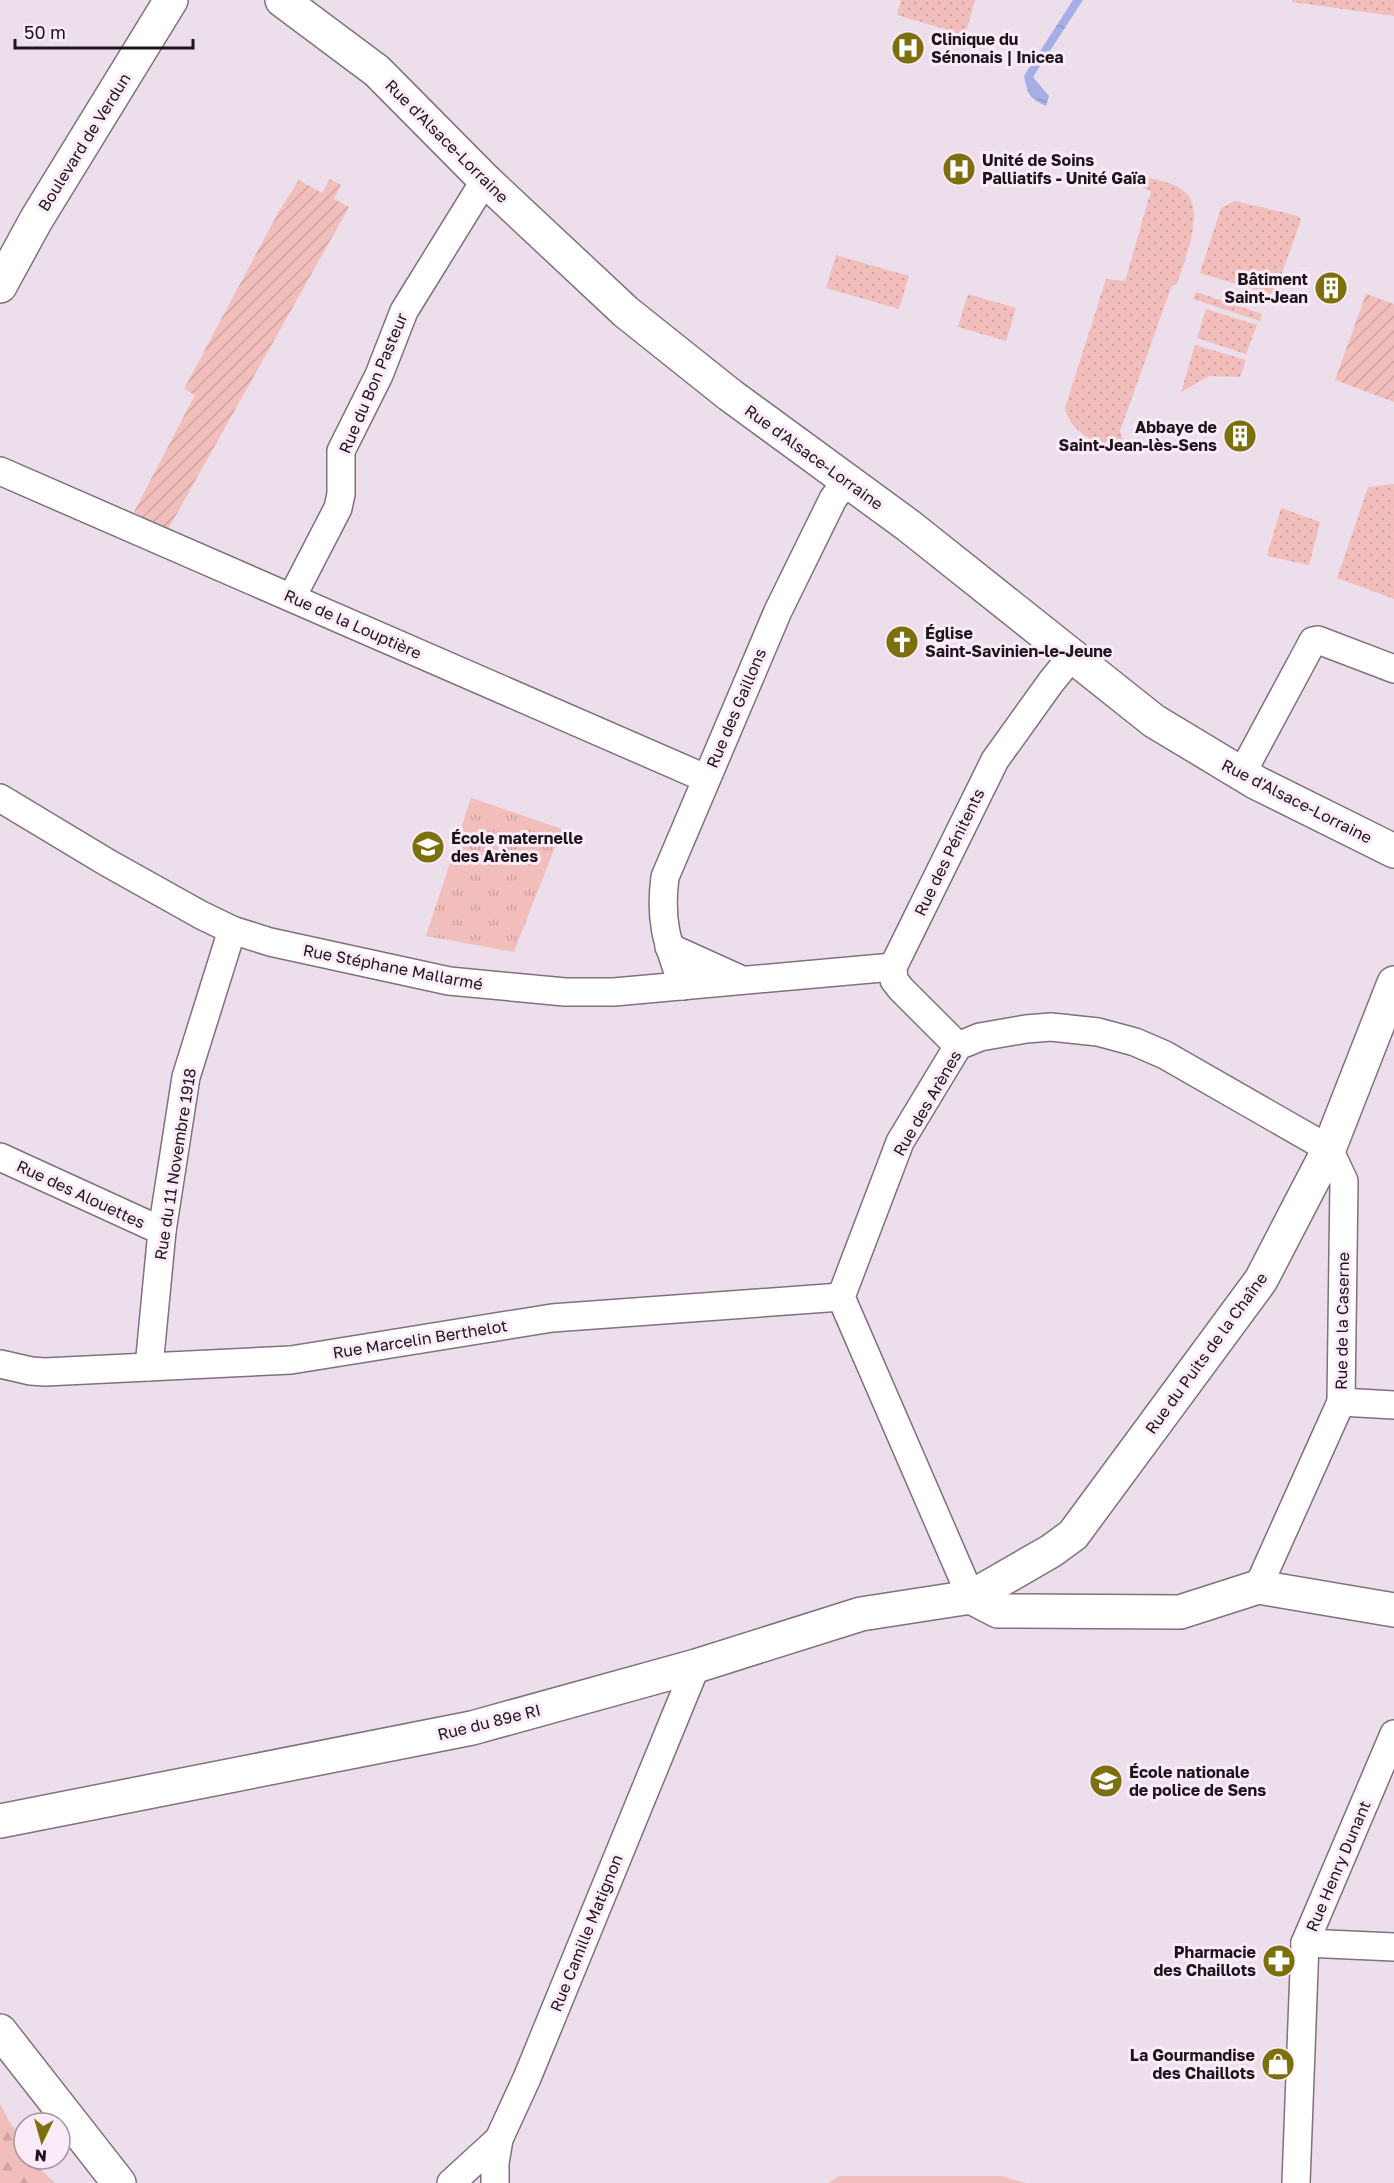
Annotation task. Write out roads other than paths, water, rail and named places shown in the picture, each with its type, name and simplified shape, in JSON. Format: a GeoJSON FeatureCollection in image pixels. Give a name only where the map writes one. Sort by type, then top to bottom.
{"type":"FeatureCollection","features":[{"type":"Feature","properties":{"kind":"street","name":"Boulevard de Verdun"},"geometry":{"type":"LineString","coordinates":[[0,286],[36,220],[171,0]]}},
{"type":"Feature","properties":{"kind":"street","name":"Rue d'Alsace-Lorraine"},"geometry":{"type":"LineString","coordinates":[[282,0],[377,71],[485,180],[626,312],[730,395],[909,526],[1154,721],[1241,775],[1394,851]]}},
{"type":"Feature","properties":{"kind":"street","name":"Rue du Bon Pasteur"},"geometry":{"type":"LineString","coordinates":[[292,597],[338,508],[341,494],[341,451],[380,375],[404,311],[485,180]]}},
{"type":"Feature","properties":{"kind":"street","name":"Rue de la Louptière"},"geometry":{"type":"LineString","coordinates":[[0,471],[705,778]]}},
{"type":"Feature","properties":{"kind":"street","name":"Rue des Gaillons"},"geometry":{"type":"LineString","coordinates":[[683,986],[663,923],[665,877],[705,778],[778,611],[833,499],[847,480]]}},
{"type":"Feature","properties":{"kind":"street"},"geometry":{"type":"LineString","coordinates":[[1241,775],[1313,641],[1318,640],[1394,669]]}},
{"type":"Feature","properties":{"kind":"street","name":"Rue des Pénitents"},"geometry":{"type":"LineString","coordinates":[[893,967],[995,760],[1072,656]]}},
{"type":"Feature","properties":{"kind":"street","name":"Rue Stéphane Mallarmé"},"geometry":{"type":"LineString","coordinates":[[0,798],[108,863],[232,930],[279,944],[449,981],[565,992],[614,992],[893,967]]}},
{"type":"Feature","properties":{"kind":"street","name":"Rue du 11 Novembre 1918"},"geometry":{"type":"LineString","coordinates":[[149,1367],[162,1231],[186,1077],[232,930]]}},
{"type":"Feature","properties":{"kind":"street"},"geometry":{"type":"LineString","coordinates":[[669,947],[743,980]]}},
{"type":"Feature","properties":{"kind":"street"},"geometry":{"type":"LineString","coordinates":[[893,967],[894,981],[958,1046]]}},
{"type":"Feature","properties":{"kind":"street","name":"Rue du Puits de la Chaîne"},"geometry":{"type":"LineString","coordinates":[[971,1597],[1051,1551],[1074,1535],[1261,1280],[1329,1149],[1394,983]]}},
{"type":"Feature","properties":{"kind":"street","name":"Rue des Arènes"},"geometry":{"type":"LineString","coordinates":[[841,1297],[900,1142],[958,1046],[980,1037],[1052,1027],[1074,1028],[1135,1042],[1165,1055],[1329,1149]]}},
{"type":"Feature","properties":{"kind":"street","name":"Rue de la Caserne"},"geometry":{"type":"LineString","coordinates":[[1258,1587],[1341,1402],[1344,1181],[1329,1149]]}},
{"type":"Feature","properties":{"kind":"street","name":"Rue des Alouettes"},"geometry":{"type":"LineString","coordinates":[[0,1157],[162,1231]]}},
{"type":"Feature","properties":{"kind":"street"},"geometry":{"type":"LineString","coordinates":[[841,1297],[971,1597],[998,1611],[1180,1612],[1258,1587],[1394,1610]]}},
{"type":"Feature","properties":{"kind":"street","name":"Rue Marcelin Berthelot"},"geometry":{"type":"LineString","coordinates":[[0,1364],[45,1372],[291,1360],[552,1318],[841,1297]]}},
{"type":"Feature","properties":{"kind":"street"},"geometry":{"type":"LineString","coordinates":[[1341,1402],[1394,1405]]}},
{"type":"Feature","properties":{"kind":"street","name":"Rue du 89e RI"},"geometry":{"type":"LineString","coordinates":[[0,1821],[472,1728],[696,1666],[861,1614],[971,1597]]}},
{"type":"Feature","properties":{"kind":"street","name":"Rue Camille Matignon"},"geometry":{"type":"LineString","coordinates":[[451,2183],[500,2139],[696,1666]]}},
{"type":"Feature","properties":{"kind":"street","name":"Rue Henry Dunant"},"geometry":{"type":"LineString","coordinates":[[1296,2183],[1305,1943],[1394,1734]]}},
{"type":"Feature","properties":{"kind":"street"},"geometry":{"type":"LineString","coordinates":[[1305,1943],[1394,1947]]}},
{"type":"Feature","properties":{"kind":"street"},"geometry":{"type":"LineString","coordinates":[[0,2031],[118,2183]]}},
{"type":"Feature","properties":{"kind":"street"},"geometry":{"type":"LineString","coordinates":[[495,2183],[495,2163],[500,2139]]}},
{"type":"Feature","properties":{"kind":"water"},"geometry":{"type":"Polygon","coordinates":[[[1073,0],[1083,0],[1033,77],[1049,96],[1046,106],[1030,95],[1024,76],[1073,0]]]}},
{"type":"Feature","properties":{"kind":"place","name":"Clinique du Sénonais | Inicea"},"geometry":{"type":"Point","coordinates":[908,48]}},
{"type":"Feature","properties":{"kind":"place","name":"Unité de Soins Palliatifs - Unité Gaïa"},"geometry":{"type":"Point","coordinates":[959,169]}},
{"type":"Feature","properties":{"kind":"place","name":"Bâtiment Saint-Jean"},"geometry":{"type":"Point","coordinates":[1331,288]}},
{"type":"Feature","properties":{"kind":"place","name":"Abbaye de Saint-Jean-lès-Sens"},"geometry":{"type":"Point","coordinates":[1240,436]}},
{"type":"Feature","properties":{"kind":"place","name":"Église Saint-Savinien-le-Jeune"},"geometry":{"type":"Point","coordinates":[902,642]}},
{"type":"Feature","properties":{"kind":"place","name":"École maternelle des Arènes"},"geometry":{"type":"Point","coordinates":[428,847]}},
{"type":"Feature","properties":{"kind":"place","name":"École nationale de police de Sens"},"geometry":{"type":"Point","coordinates":[1106,1781]}},
{"type":"Feature","properties":{"kind":"place","name":"Pharmacie des Chaillots"},"geometry":{"type":"Point","coordinates":[1279,1961]}},
{"type":"Feature","properties":{"kind":"place","name":"La Gourmandise des Chaillots"},"geometry":{"type":"Point","coordinates":[1278,2064]}}]}
